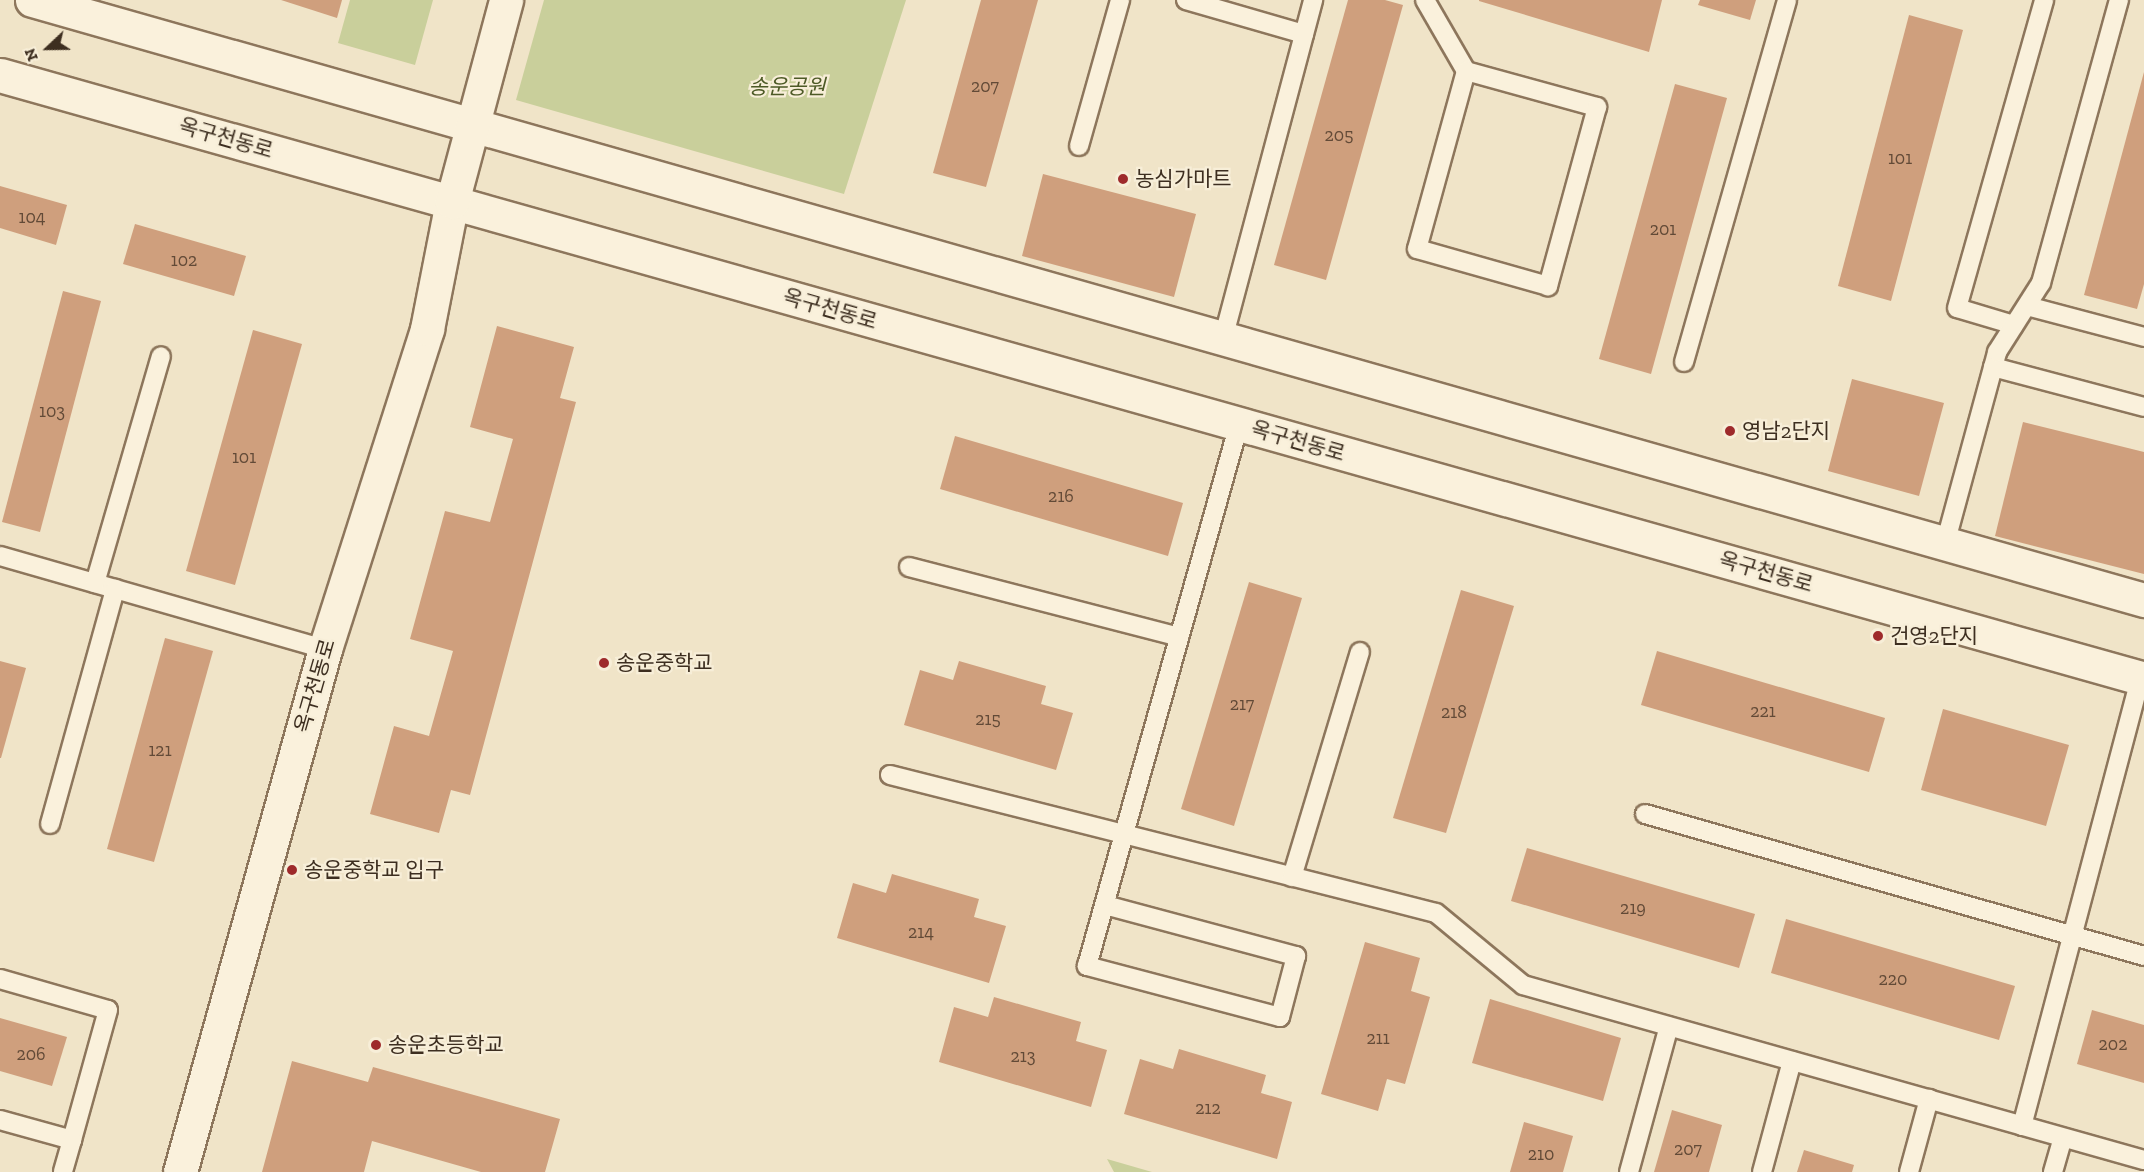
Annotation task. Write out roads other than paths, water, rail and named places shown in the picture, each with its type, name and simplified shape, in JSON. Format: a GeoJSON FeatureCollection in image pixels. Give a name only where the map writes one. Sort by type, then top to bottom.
{"type":"FeatureCollection","features":[{"type":"Feature","properties":{"kind":"street"},"geometry":{"type":"LineString","coordinates":[[32,0],[2144,600]]}},
{"type":"Feature","properties":{"kind":"street","name":"옥구천동로"},"geometry":{"type":"LineString","coordinates":[[180,1172],[325,648],[427,329],[452,202],[506,0]]}},
{"type":"Feature","properties":{"kind":"street","name":"옥구천동로"},"geometry":{"type":"LineString","coordinates":[[0,75],[2142,678]]}},
{"type":"Feature","properties":{"kind":"lane"},"geometry":{"type":"LineString","coordinates":[[1079,146],[1120,0]]}},
{"type":"Feature","properties":{"kind":"lane"},"geometry":{"type":"LineString","coordinates":[[1186,0],[1304,34]]}},
{"type":"Feature","properties":{"kind":"lane"},"geometry":{"type":"LineString","coordinates":[[1223,339],[1312,0]]}},
{"type":"Feature","properties":{"kind":"lane"},"geometry":{"type":"LineString","coordinates":[[1425,0],[1466,71],[1597,108],[1548,286],[1416,249],[1466,71]]}},
{"type":"Feature","properties":{"kind":"lane"},"geometry":{"type":"LineString","coordinates":[[1684,362],[1787,0]]}},
{"type":"Feature","properties":{"kind":"lane"},"geometry":{"type":"LineString","coordinates":[[2014,325],[1957,308],[2044,0]]}},
{"type":"Feature","properties":{"kind":"lane"},"geometry":{"type":"LineString","coordinates":[[1945,543],[1997,352],[2041,284],[2119,0]]}},
{"type":"Feature","properties":{"kind":"lane"},"geometry":{"type":"LineString","coordinates":[[2027,306],[2144,337]]}},
{"type":"Feature","properties":{"kind":"lane"},"geometry":{"type":"LineString","coordinates":[[95,583],[161,356]]}},
{"type":"Feature","properties":{"kind":"lane"},"geometry":{"type":"LineString","coordinates":[[1993,367],[2144,406]]}},
{"type":"Feature","properties":{"kind":"lane"},"geometry":{"type":"LineString","coordinates":[[1105,905],[1296,957],[1280,1017],[1087,966],[1239,424]]}},
{"type":"Feature","properties":{"kind":"lane"},"geometry":{"type":"LineString","coordinates":[[0,556],[325,648]]}},
{"type":"Feature","properties":{"kind":"lane"},"geometry":{"type":"LineString","coordinates":[[909,567],[1179,637]]}},
{"type":"Feature","properties":{"kind":"lane"},"geometry":{"type":"LineString","coordinates":[[50,824],[115,589]]}},
{"type":"Feature","properties":{"kind":"lane"},"geometry":{"type":"LineString","coordinates":[[1293,877],[1360,652]]}},
{"type":"Feature","properties":{"kind":"lane"},"geometry":{"type":"LineString","coordinates":[[2022,1126],[2142,678]]}},
{"type":"Feature","properties":{"kind":"lane"},"geometry":{"type":"LineString","coordinates":[[890,775],[1436,913],[1522,985],[2144,1160]]}},
{"type":"Feature","properties":{"kind":"lane"},"geometry":{"type":"LineString","coordinates":[[1645,814],[2144,956]]}},
{"type":"Feature","properties":{"kind":"lane"},"geometry":{"type":"LineString","coordinates":[[0,979],[108,1010],[63,1172]]}},
{"type":"Feature","properties":{"kind":"lane"},"geometry":{"type":"LineString","coordinates":[[1629,1172],[1669,1026]]}},
{"type":"Feature","properties":{"kind":"lane"},"geometry":{"type":"LineString","coordinates":[[1762,1172],[1792,1061]]}},
{"type":"Feature","properties":{"kind":"lane"},"geometry":{"type":"LineString","coordinates":[[1909,1172],[1929,1100]]}},
{"type":"Feature","properties":{"kind":"lane"},"geometry":{"type":"LineString","coordinates":[[0,1120],[72,1140]]}},
{"type":"Feature","properties":{"kind":"lane"},"geometry":{"type":"LineString","coordinates":[[2053,1172],[2063,1137]]}},
{"type":"Feature","properties":{"kind":"place","name":"농심가마트"},"geometry":{"type":"Point","coordinates":[1123,179]}},
{"type":"Feature","properties":{"kind":"place","name":"영남2단지"},"geometry":{"type":"Point","coordinates":[1730,431]}},
{"type":"Feature","properties":{"kind":"place","name":"건영2단지"},"geometry":{"type":"Point","coordinates":[1878,636]}},
{"type":"Feature","properties":{"kind":"place","name":"송운중학교"},"geometry":{"type":"Point","coordinates":[604,663]}},
{"type":"Feature","properties":{"kind":"place","name":"송운중학교 입구"},"geometry":{"type":"Point","coordinates":[292,870]}},
{"type":"Feature","properties":{"kind":"place","name":"송운초등학교"},"geometry":{"type":"Point","coordinates":[376,1045]}},
{"type":"Feature","properties":{"kind":"park label","name":"송운공원"},"geometry":{"type":"Point","coordinates":[787,87]}}]}
